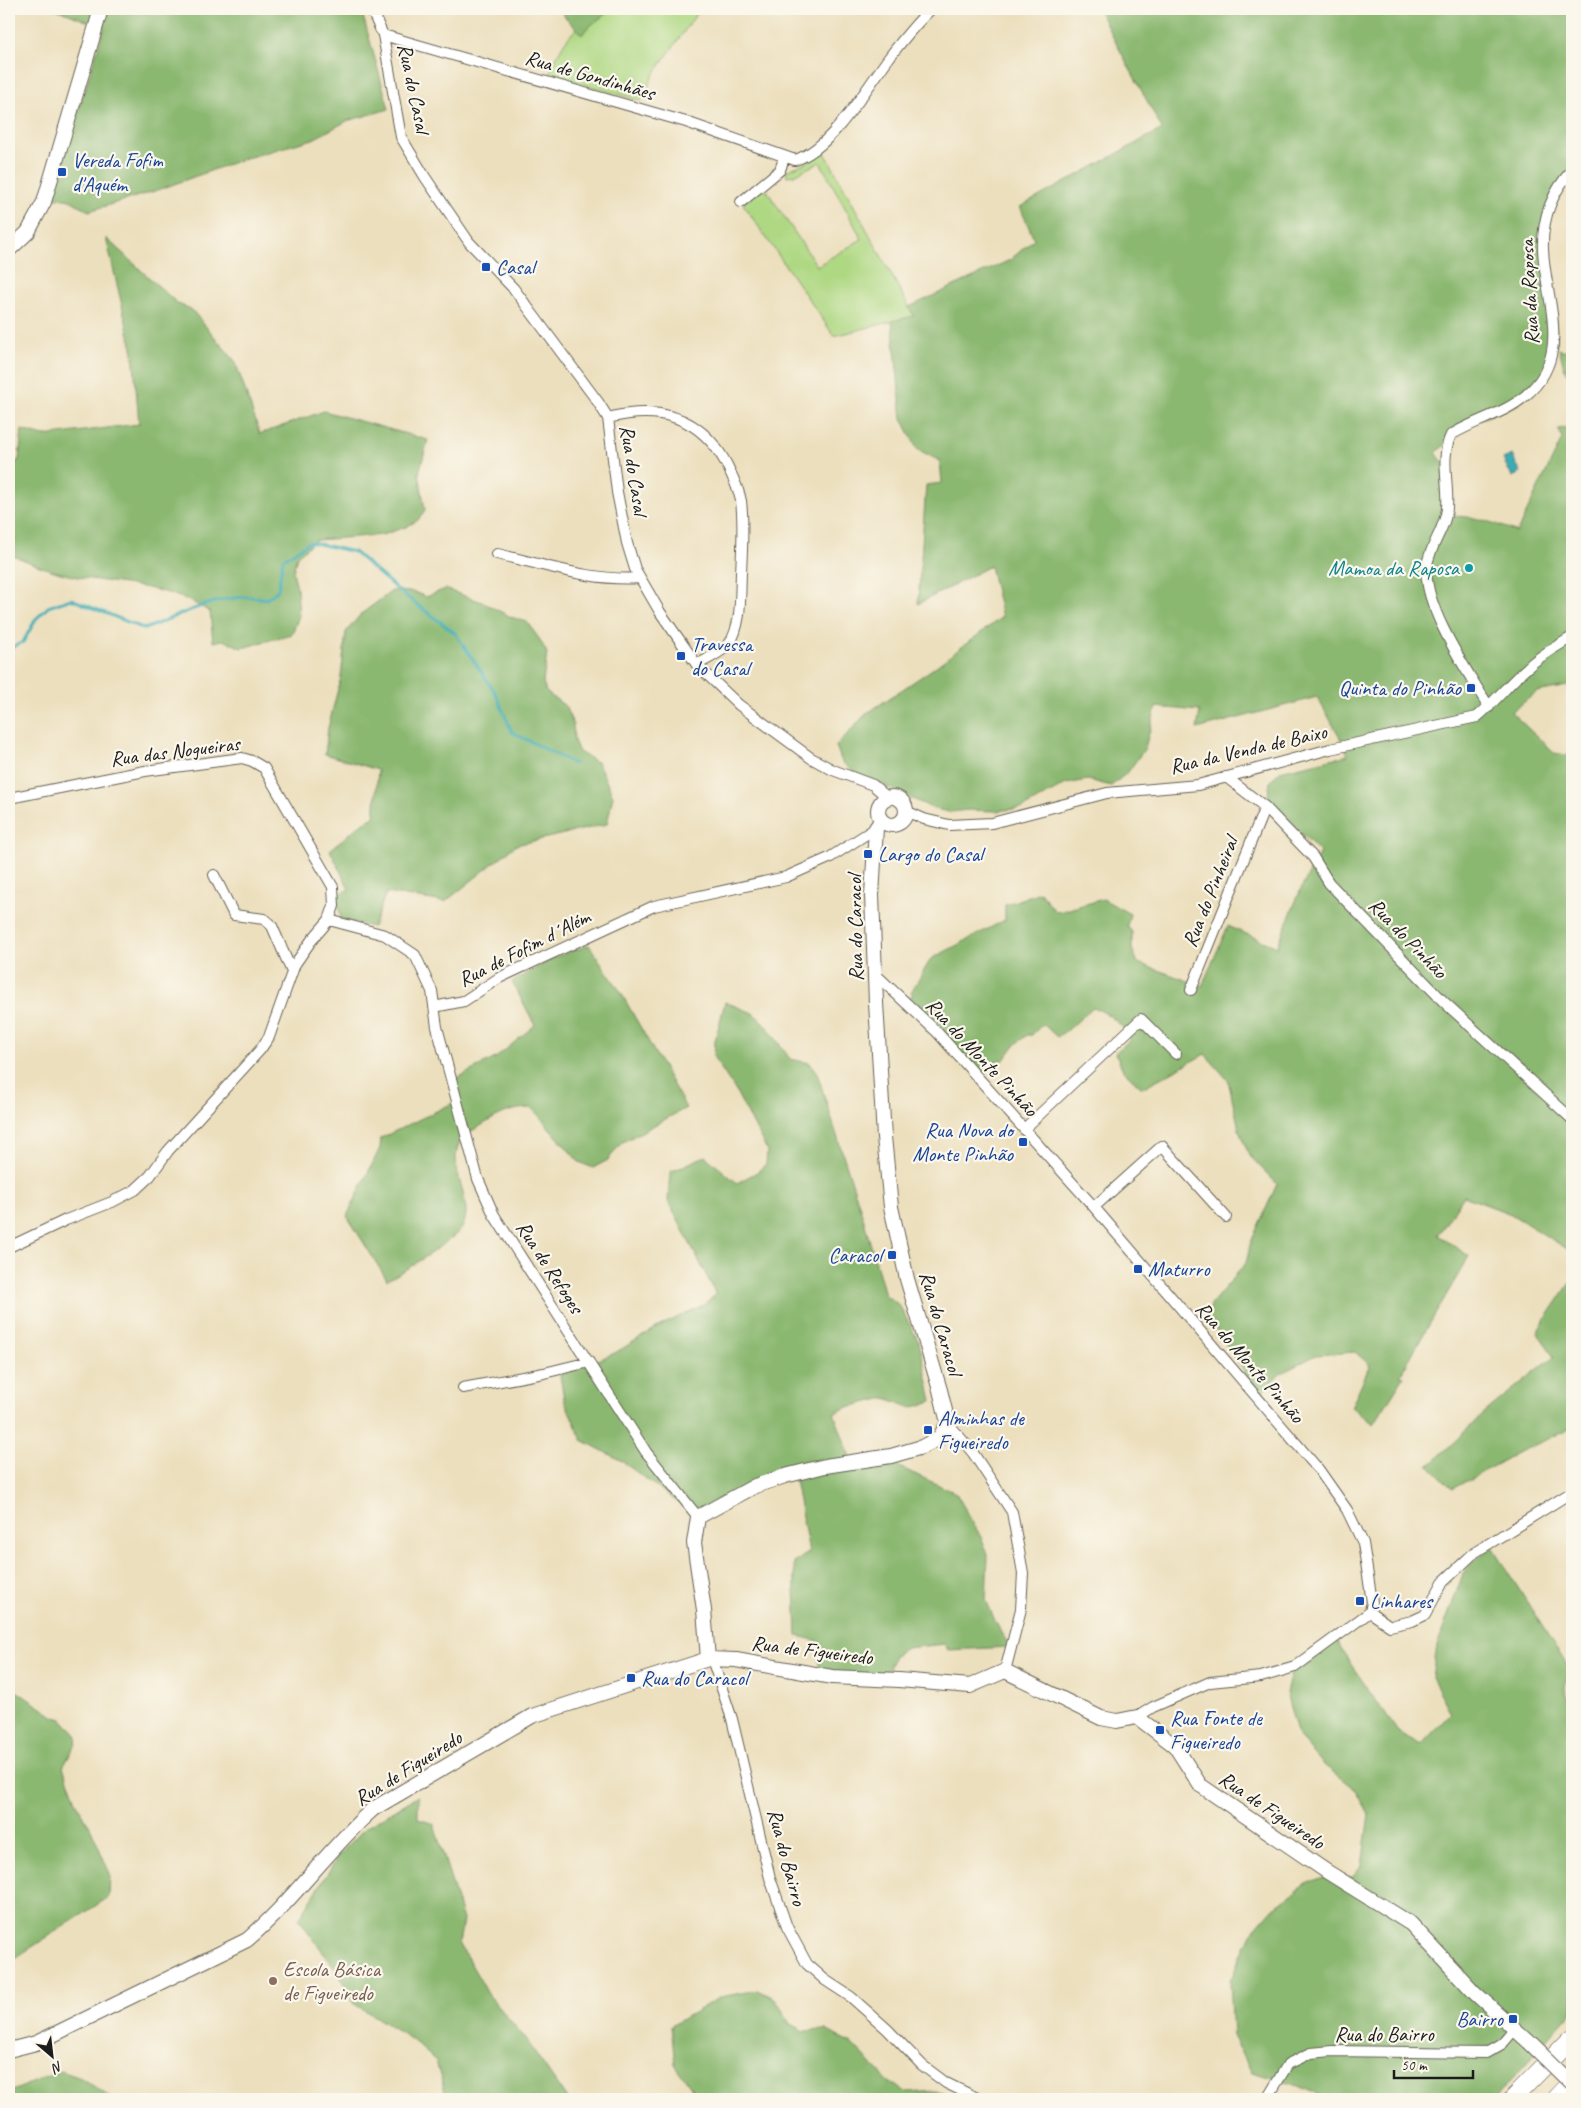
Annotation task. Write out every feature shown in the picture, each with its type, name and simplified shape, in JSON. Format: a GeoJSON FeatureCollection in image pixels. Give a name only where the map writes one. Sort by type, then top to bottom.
{"type":"FeatureCollection","features":[{"type":"Feature","properties":{"kind":"highway"},"geometry":{"type":"LineString","coordinates":[[1512,2099],[1572,2038]]}},
{"type":"Feature","properties":{"kind":"highway"},"geometry":{"type":"LineString","coordinates":[[1555,2099],[1572,2082]]}},
{"type":"Feature","properties":{"kind":"street"},"geometry":{"type":"LineString","coordinates":[[9,250],[28,232],[44,202],[101,9]]}},
{"type":"Feature","properties":{"kind":"street","name":"Rua do Casal"},"geometry":{"type":"LineString","coordinates":[[371,9],[383,35],[402,137],[406,145],[469,242],[514,289],[608,418],[617,492],[627,543],[640,578],[660,612],[698,665],[739,705],[812,758],[833,770],[872,785],[888,798]]}},
{"type":"Feature","properties":{"kind":"street","name":"Rua de Gondinhães"},"geometry":{"type":"LineString","coordinates":[[383,35],[686,122],[784,158],[795,160],[805,157],[824,142],[855,106],[906,36],[931,9]]}},
{"type":"Feature","properties":{"kind":"street"},"geometry":{"type":"LineString","coordinates":[[741,202],[780,170],[784,158]]}},
{"type":"Feature","properties":{"kind":"street","name":"Rua da Raposa"},"geometry":{"type":"LineString","coordinates":[[1489,707],[1436,612],[1428,589],[1427,567],[1433,546],[1448,509],[1445,460],[1447,444],[1452,436],[1525,396],[1539,381],[1547,367],[1554,337],[1543,251],[1544,231],[1554,194],[1572,170]]}},
{"type":"Feature","properties":{"kind":"street"},"geometry":{"type":"LineString","coordinates":[[608,418],[628,413],[644,412],[679,418],[696,427],[710,440],[717,448],[732,477],[740,500],[742,537],[739,619],[729,644],[698,665]]}},
{"type":"Feature","properties":{"kind":"street"},"geometry":{"type":"LineString","coordinates":[[497,554],[598,577],[624,580],[640,578]]}},
{"type":"Feature","properties":{"kind":"street","name":"Rua da Venda de Baixo"},"geometry":{"type":"LineString","coordinates":[[906,811],[924,819],[949,825],[992,823],[1107,793],[1198,785],[1330,749],[1477,718],[1526,668],[1543,655],[1572,638]]}},
{"type":"Feature","properties":{"kind":"street","name":"Rua das Nogueiras"},"geometry":{"type":"LineString","coordinates":[[9,798],[145,771],[242,758],[252,761],[264,768],[333,886],[334,906],[329,920]]}},
{"type":"Feature","properties":{"kind":"street","name":"Rua do Pinhão"},"geometry":{"type":"LineString","coordinates":[[1226,777],[1265,807],[1313,857],[1329,883],[1444,1002],[1572,1119]]}},
{"type":"Feature","properties":{"kind":"street"},"geometry":{"type":"LineString","coordinates":[[888,798],[900,800],[906,811],[904,819],[895,825],[878,824],[878,806],[888,798]]}},
{"type":"Feature","properties":{"kind":"street","name":"Rua do Pinheiral"},"geometry":{"type":"LineString","coordinates":[[1191,990],[1265,807]]}},
{"type":"Feature","properties":{"kind":"street","name":"Rua do Caracol"},"geometry":{"type":"LineString","coordinates":[[878,824],[872,895],[884,1137],[892,1207],[907,1279],[948,1423]]}},
{"type":"Feature","properties":{"kind":"street","name":"Rua de Fofim d´Além"},"geometry":{"type":"LineString","coordinates":[[329,920],[385,935],[415,955],[432,991],[434,1007],[464,1001],[499,978],[654,906],[786,877],[830,858],[878,824]]}},
{"type":"Feature","properties":{"kind":"street"},"geometry":{"type":"LineString","coordinates":[[214,875],[234,915],[264,918],[272,926],[292,972]]}},
{"type":"Feature","properties":{"kind":"street"},"geometry":{"type":"LineString","coordinates":[[9,1247],[66,1220],[112,1202],[135,1190],[150,1176],[168,1151],[260,1050],[268,1037],[292,972],[311,941],[329,920]]}},
{"type":"Feature","properties":{"kind":"street","name":"Rua do Monte Pinhão"},"geometry":{"type":"LineString","coordinates":[[875,974],[936,1031],[1094,1207],[1318,1470],[1347,1510],[1363,1543],[1372,1602],[1370,1612]]}},
{"type":"Feature","properties":{"kind":"street","name":"Rua de Refoges"},"geometry":{"type":"LineString","coordinates":[[434,1007],[455,1099],[478,1179],[494,1215],[646,1452],[698,1517]]}},
{"type":"Feature","properties":{"kind":"street"},"geometry":{"type":"LineString","coordinates":[[1024,1129],[1141,1019],[1176,1054]]}},
{"type":"Feature","properties":{"kind":"street"},"geometry":{"type":"LineString","coordinates":[[1094,1207],[1162,1146],[1226,1217]]}},
{"type":"Feature","properties":{"kind":"street"},"geometry":{"type":"LineString","coordinates":[[463,1388],[544,1373],[588,1362]]}},
{"type":"Feature","properties":{"kind":"street"},"geometry":{"type":"LineString","coordinates":[[710,1659],[694,1543],[698,1517],[755,1486],[785,1476],[825,1466],[891,1456],[922,1447],[939,1438],[948,1423],[973,1453],[1012,1512],[1023,1573],[1021,1610],[1005,1671],[1101,1718],[1118,1721],[1136,1717],[1153,1707],[1210,1682],[1261,1677],[1295,1667],[1370,1612],[1390,1626],[1412,1621],[1425,1615],[1442,1582],[1474,1553],[1572,1492]]}},
{"type":"Feature","properties":{"kind":"street","name":"Rua de Figueiredo"},"geometry":{"type":"LineString","coordinates":[[9,2050],[36,2043],[247,1940],[267,1923],[351,1829],[373,1809],[532,1716],[710,1659],[736,1660],[832,1677],[970,1686],[1005,1671]]}},
{"type":"Feature","properties":{"kind":"street","name":"Rua do Bairro"},"geometry":{"type":"LineString","coordinates":[[710,1659],[732,1719],[770,1878],[788,1927],[807,1964],[825,1980],[851,1997],[940,2079],[979,2099]]}},
{"type":"Feature","properties":{"kind":"street","name":"Rua de Figueiredo"},"geometry":{"type":"LineString","coordinates":[[1136,1717],[1175,1746],[1200,1784],[1326,1871],[1411,1924],[1475,1993],[1572,2082]]}},
{"type":"Feature","properties":{"kind":"street","name":"Rua do Bairro"},"geometry":{"type":"LineString","coordinates":[[1267,2099],[1288,2064],[1311,2053],[1332,2051],[1486,2053],[1502,2044],[1514,2030]]}},
{"type":"Feature","properties":{"kind":"green space"},"geometry":{"type":"Polygon","coordinates":[[[56,9],[361,9],[389,109],[347,121],[313,139],[243,159],[155,191],[89,211],[70,200],[52,197],[104,28],[56,9]]]}},
{"type":"Feature","properties":{"kind":"green space"},"geometry":{"type":"Polygon","coordinates":[[[558,9],[612,9],[586,29],[582,35],[558,9]]]}},
{"type":"Feature","properties":{"kind":"green space"},"geometry":{"type":"Polygon","coordinates":[[[602,9],[703,9],[695,16],[654,74],[641,101],[551,75],[550,72],[555,60],[570,36],[583,23],[602,9]]]}},
{"type":"Feature","properties":{"kind":"green space"},"geometry":{"type":"Polygon","coordinates":[[[1098,9],[1572,9],[1572,170],[1544,216],[1557,340],[1547,376],[1519,404],[1464,426],[1436,453],[1443,462],[1447,517],[1474,518],[1517,532],[1562,439],[1558,429],[1572,427],[1572,685],[1537,692],[1511,712],[1554,753],[1572,756],[1572,1252],[1511,1214],[1464,1196],[1438,1235],[1469,1256],[1400,1375],[1404,1376],[1374,1424],[1351,1407],[1370,1365],[1355,1352],[1316,1355],[1280,1374],[1260,1395],[1207,1316],[1212,1303],[1246,1263],[1251,1242],[1277,1184],[1249,1155],[1240,1133],[1228,1080],[1205,1054],[1142,1088],[1123,1070],[1115,1053],[1130,1040],[1124,1029],[1115,1020],[1093,1007],[1057,1037],[1043,1024],[1032,1035],[1027,1035],[1014,1046],[1003,1061],[1000,1059],[984,1074],[974,1063],[968,1067],[904,1001],[913,995],[911,992],[931,959],[1005,920],[1005,905],[1040,892],[1055,911],[1059,912],[1103,899],[1130,914],[1127,926],[1132,932],[1132,949],[1138,963],[1202,986],[1228,926],[1277,947],[1300,891],[1320,852],[1273,804],[1268,795],[1270,782],[1280,771],[1348,755],[1317,697],[1197,729],[1200,711],[1156,707],[1145,748],[1128,772],[1111,786],[1088,780],[1066,784],[1023,808],[996,811],[968,810],[950,812],[934,809],[853,771],[842,762],[836,746],[866,714],[931,670],[1002,617],[990,566],[918,604],[926,485],[942,483],[940,461],[917,449],[902,418],[892,321],[914,316],[909,307],[1010,260],[1034,239],[1020,207],[1162,129],[1098,9]]]}},
{"type":"Feature","properties":{"kind":"green space"},"geometry":{"type":"Polygon","coordinates":[[[824,151],[914,316],[834,336],[743,204],[765,188],[817,266],[862,239],[820,162],[794,175],[787,176],[786,171],[807,162],[824,151]]]}},
{"type":"Feature","properties":{"kind":"green space"},"geometry":{"type":"Polygon","coordinates":[[[106,238],[178,304],[191,309],[235,361],[260,434],[324,411],[428,440],[419,473],[425,510],[418,520],[406,527],[382,535],[316,540],[297,556],[293,572],[297,588],[299,616],[292,634],[242,648],[223,640],[213,642],[210,612],[195,603],[146,588],[60,573],[9,554],[9,466],[19,460],[22,430],[44,436],[139,424],[133,352],[106,238]]]}},
{"type":"Feature","properties":{"kind":"green space"},"geometry":{"type":"Polygon","coordinates":[[[1559,349],[1572,352],[1572,382],[1565,370],[1559,349]]]}},
{"type":"Feature","properties":{"kind":"green space"},"geometry":{"type":"Polygon","coordinates":[[[445,589],[482,602],[511,617],[527,622],[540,640],[547,653],[543,682],[546,692],[565,706],[573,724],[574,741],[579,752],[598,763],[613,796],[607,824],[516,845],[445,902],[386,893],[373,927],[341,920],[337,896],[349,889],[330,850],[361,824],[374,817],[378,770],[325,754],[328,728],[341,677],[346,632],[361,614],[392,591],[414,592],[426,597],[445,589]]]}},
{"type":"Feature","properties":{"kind":"green space"},"geometry":{"type":"Polygon","coordinates":[[[589,945],[620,991],[686,1108],[621,1143],[608,1160],[593,1168],[579,1162],[532,1108],[512,1110],[488,1121],[465,1135],[457,1151],[456,1162],[466,1206],[466,1217],[462,1228],[427,1256],[387,1280],[347,1216],[380,1148],[381,1138],[455,1102],[452,1081],[497,1057],[535,1025],[512,982],[556,957],[589,945]]]}},
{"type":"Feature","properties":{"kind":"green space"},"geometry":{"type":"Polygon","coordinates":[[[725,1002],[753,1013],[766,1025],[790,1059],[810,1063],[817,1073],[862,1214],[885,1295],[899,1305],[919,1342],[932,1401],[912,1408],[886,1398],[851,1406],[834,1413],[854,1468],[895,1465],[956,1493],[982,1539],[988,1555],[986,1600],[996,1623],[1010,1647],[948,1650],[945,1644],[906,1648],[894,1656],[886,1676],[819,1671],[819,1641],[797,1636],[794,1563],[809,1552],[793,1470],[698,1517],[620,1460],[582,1440],[564,1399],[560,1375],[615,1353],[656,1328],[705,1304],[716,1294],[668,1201],[670,1172],[705,1156],[737,1183],[757,1172],[766,1164],[767,1150],[734,1088],[714,1058],[715,1041],[725,1002]]]}},
{"type":"Feature","properties":{"kind":"green space"},"geometry":{"type":"Polygon","coordinates":[[[1572,1280],[1572,1428],[1515,1454],[1452,1489],[1429,1466],[1484,1413],[1554,1356],[1537,1332],[1572,1280]]]}},
{"type":"Feature","properties":{"kind":"green space"},"geometry":{"type":"Polygon","coordinates":[[[1491,1545],[1568,1667],[1565,1688],[1572,1709],[1572,2011],[1495,2099],[1328,2099],[1296,2085],[1252,2072],[1233,2036],[1230,1981],[1251,1933],[1274,1907],[1307,1884],[1324,1877],[1353,1877],[1362,1865],[1369,1814],[1357,1791],[1324,1765],[1298,1736],[1286,1693],[1291,1673],[1335,1637],[1343,1653],[1398,1732],[1421,1745],[1451,1713],[1432,1677],[1437,1646],[1463,1574],[1491,1545]]]}},
{"type":"Feature","properties":{"kind":"green space"},"geometry":{"type":"Polygon","coordinates":[[[9,1686],[55,1717],[62,1719],[77,1736],[76,1744],[63,1767],[77,1803],[91,1829],[110,1874],[109,1897],[9,1962],[9,1686]]]}},
{"type":"Feature","properties":{"kind":"green space"},"geometry":{"type":"Polygon","coordinates":[[[418,1796],[418,1819],[434,1824],[463,1920],[459,1943],[488,1994],[525,2038],[567,2099],[447,2099],[436,2061],[411,2039],[353,2003],[340,1975],[299,1919],[339,1855],[365,1828],[418,1796]]]}},
{"type":"Feature","properties":{"kind":"green space"},"geometry":{"type":"Polygon","coordinates":[[[758,1990],[776,1999],[790,2024],[804,2031],[826,2030],[852,2044],[889,2082],[908,2093],[936,2091],[960,2099],[699,2099],[675,2064],[671,2026],[720,1997],[758,1990]]]}},
{"type":"Feature","properties":{"kind":"green space"},"geometry":{"type":"Polygon","coordinates":[[[61,2071],[81,2078],[113,2099],[13,2099],[10,2092],[61,2071]]]}},
{"type":"Feature","properties":{"kind":"water"},"geometry":{"type":"Polygon","coordinates":[[[1512,455],[1521,473],[1512,477],[1503,459],[1512,455]]]}},
{"type":"Feature","properties":{"kind":"waterway"},"geometry":{"type":"LineString","coordinates":[[9,649],[23,642],[36,619],[48,607],[71,599],[145,629],[204,605],[220,601],[251,597],[267,599],[278,590],[283,559],[310,542],[354,552],[398,590],[455,633],[495,692],[512,732],[574,764]]}},
{"type":"Feature","properties":{"kind":"place","name":"Vereda Fofim d'Aquém"},"geometry":{"type":"Point","coordinates":[62,172]}},
{"type":"Feature","properties":{"kind":"place","name":"Casal"},"geometry":{"type":"Point","coordinates":[486,267]}},
{"type":"Feature","properties":{"kind":"place","name":"Mamoa da Raposa"},"geometry":{"type":"Point","coordinates":[1469,568]}},
{"type":"Feature","properties":{"kind":"place","name":"Travessa do Casal"},"geometry":{"type":"Point","coordinates":[681,656]}},
{"type":"Feature","properties":{"kind":"place","name":"Quinta do Pinhão"},"geometry":{"type":"Point","coordinates":[1471,688]}},
{"type":"Feature","properties":{"kind":"place","name":"Largo do Casal"},"geometry":{"type":"Point","coordinates":[868,854]}},
{"type":"Feature","properties":{"kind":"place","name":"Rua Nova do Monte Pinhão"},"geometry":{"type":"Point","coordinates":[1023,1142]}},
{"type":"Feature","properties":{"kind":"place","name":"Caracol"},"geometry":{"type":"Point","coordinates":[892,1255]}},
{"type":"Feature","properties":{"kind":"place","name":"Maturro"},"geometry":{"type":"Point","coordinates":[1138,1269]}},
{"type":"Feature","properties":{"kind":"place","name":"Alminhas de Figueiredo"},"geometry":{"type":"Point","coordinates":[928,1430]}},
{"type":"Feature","properties":{"kind":"place","name":"Linhares"},"geometry":{"type":"Point","coordinates":[1360,1601]}},
{"type":"Feature","properties":{"kind":"place","name":"Rua do Caracol"},"geometry":{"type":"Point","coordinates":[631,1678]}},
{"type":"Feature","properties":{"kind":"place","name":"Rua Fonte de Figueiredo"},"geometry":{"type":"Point","coordinates":[1160,1730]}},
{"type":"Feature","properties":{"kind":"place","name":"Escola Básica de Figueiredo"},"geometry":{"type":"Point","coordinates":[273,1981]}},
{"type":"Feature","properties":{"kind":"place","name":"Bairro"},"geometry":{"type":"Point","coordinates":[1513,2019]}}]}
